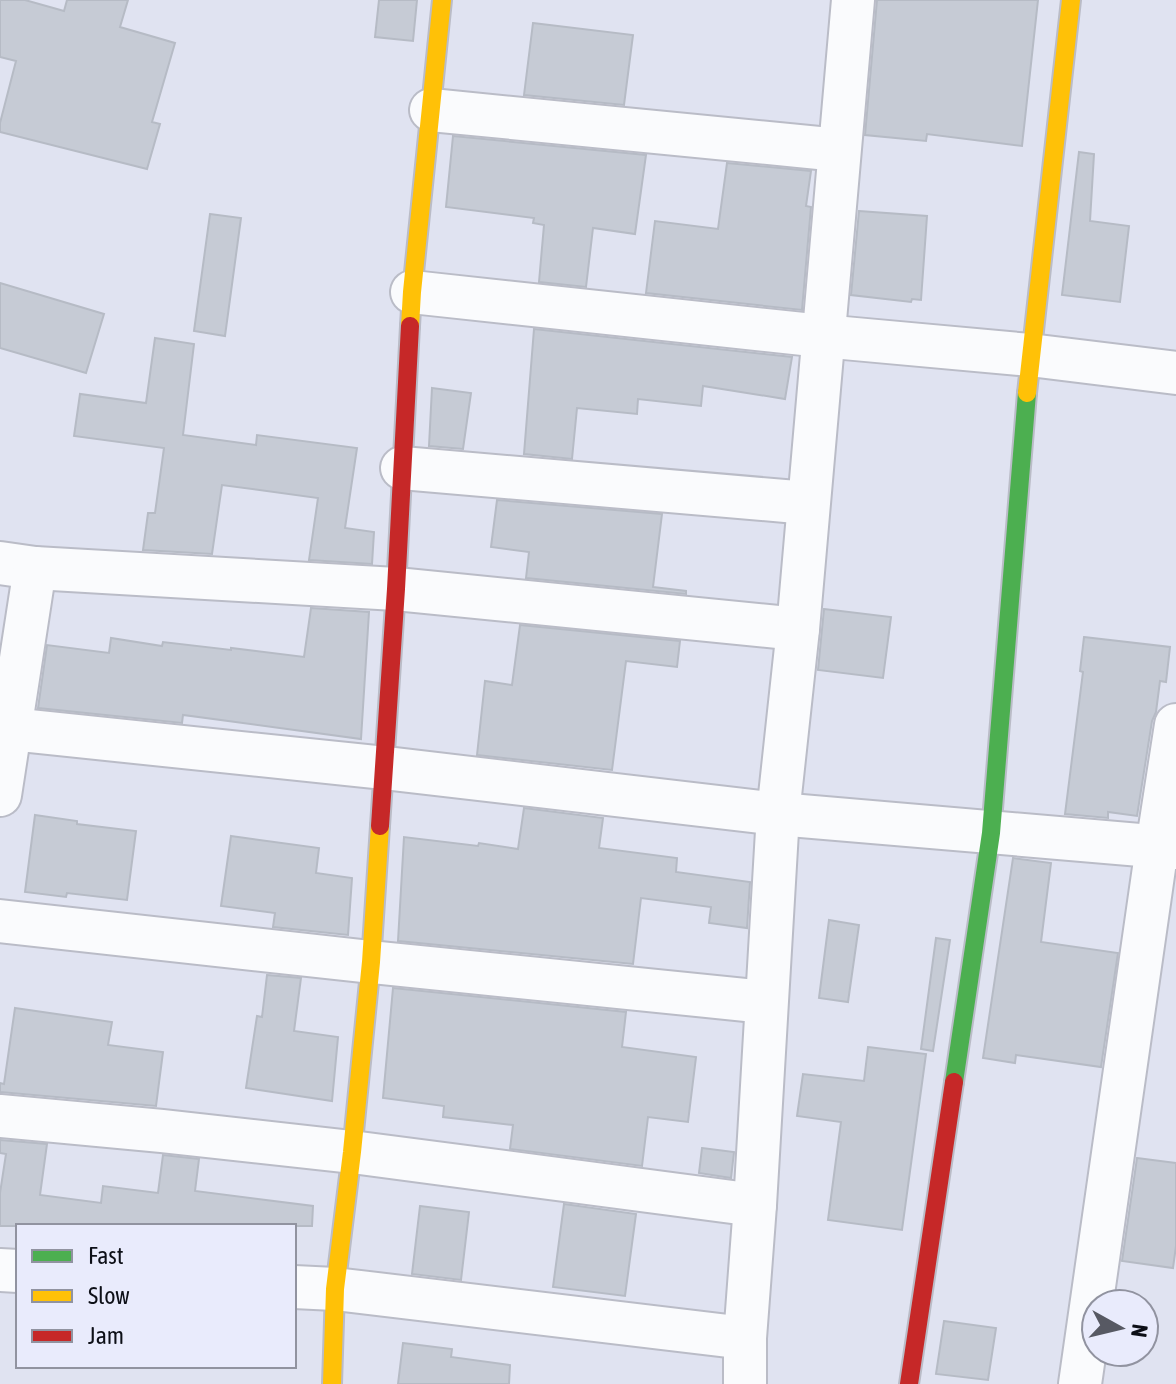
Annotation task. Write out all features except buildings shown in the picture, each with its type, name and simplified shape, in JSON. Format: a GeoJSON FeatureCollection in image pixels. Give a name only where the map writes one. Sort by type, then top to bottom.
{"type":"FeatureCollection","features":[{"type":"Feature","properties":{"kind":"street"},"geometry":{"type":"LineString","coordinates":[[332,1384],[335,1289],[371,962],[412,292],[442,0]]}},
{"type":"Feature","properties":{"kind":"street"},"geometry":{"type":"LineString","coordinates":[[745,1384],[745,1338],[778,814],[798,629],[853,0]]}},
{"type":"Feature","properties":{"kind":"street"},"geometry":{"type":"LineString","coordinates":[[909,1384],[991,833],[1030,355],[1071,0]]}},
{"type":"Feature","properties":{"kind":"street"},"geometry":{"type":"LineString","coordinates":[[431,110],[839,150]]}},
{"type":"Feature","properties":{"kind":"street"},"geometry":{"type":"LineString","coordinates":[[412,292],[1030,355],[1176,373]]}},
{"type":"Feature","properties":{"kind":"street"},"geometry":{"type":"LineString","coordinates":[[402,468],[808,503]]}},
{"type":"Feature","properties":{"kind":"street"},"geometry":{"type":"LineString","coordinates":[[0,795],[18,566],[396,589],[798,629]]}},
{"type":"Feature","properties":{"kind":"street"},"geometry":{"type":"LineString","coordinates":[[1080,1384],[1166,848],[1176,725]]}},
{"type":"Feature","properties":{"kind":"street"},"geometry":{"type":"LineString","coordinates":[[5,728],[778,814],[1166,848]]}},
{"type":"Feature","properties":{"kind":"street"},"geometry":{"type":"LineString","coordinates":[[0,921],[766,1002]]}},
{"type":"Feature","properties":{"kind":"street"},"geometry":{"type":"LineString","coordinates":[[0,1116],[352,1152],[755,1205]]}},
{"type":"Feature","properties":{"kind":"street"},"geometry":{"type":"LineString","coordinates":[[296,1287],[335,1289],[745,1338]]}},
{"type":"Feature","properties":{"kind":"traffic: fast"},"geometry":{"type":"LineString","coordinates":[[954,1082],[991,833],[1027,393]]}},
{"type":"Feature","properties":{"kind":"traffic: slow"},"geometry":{"type":"LineString","coordinates":[[410,326],[442,0]]}},
{"type":"Feature","properties":{"kind":"traffic: slow"},"geometry":{"type":"LineString","coordinates":[[1027,393],[1071,0]]}},
{"type":"Feature","properties":{"kind":"traffic: slow"},"geometry":{"type":"LineString","coordinates":[[332,1384],[335,1289],[371,962],[380,826]]}},
{"type":"Feature","properties":{"kind":"traffic: jam"},"geometry":{"type":"LineString","coordinates":[[380,826],[410,326]]}},
{"type":"Feature","properties":{"kind":"traffic: jam"},"geometry":{"type":"LineString","coordinates":[[909,1384],[954,1082]]}}]}
